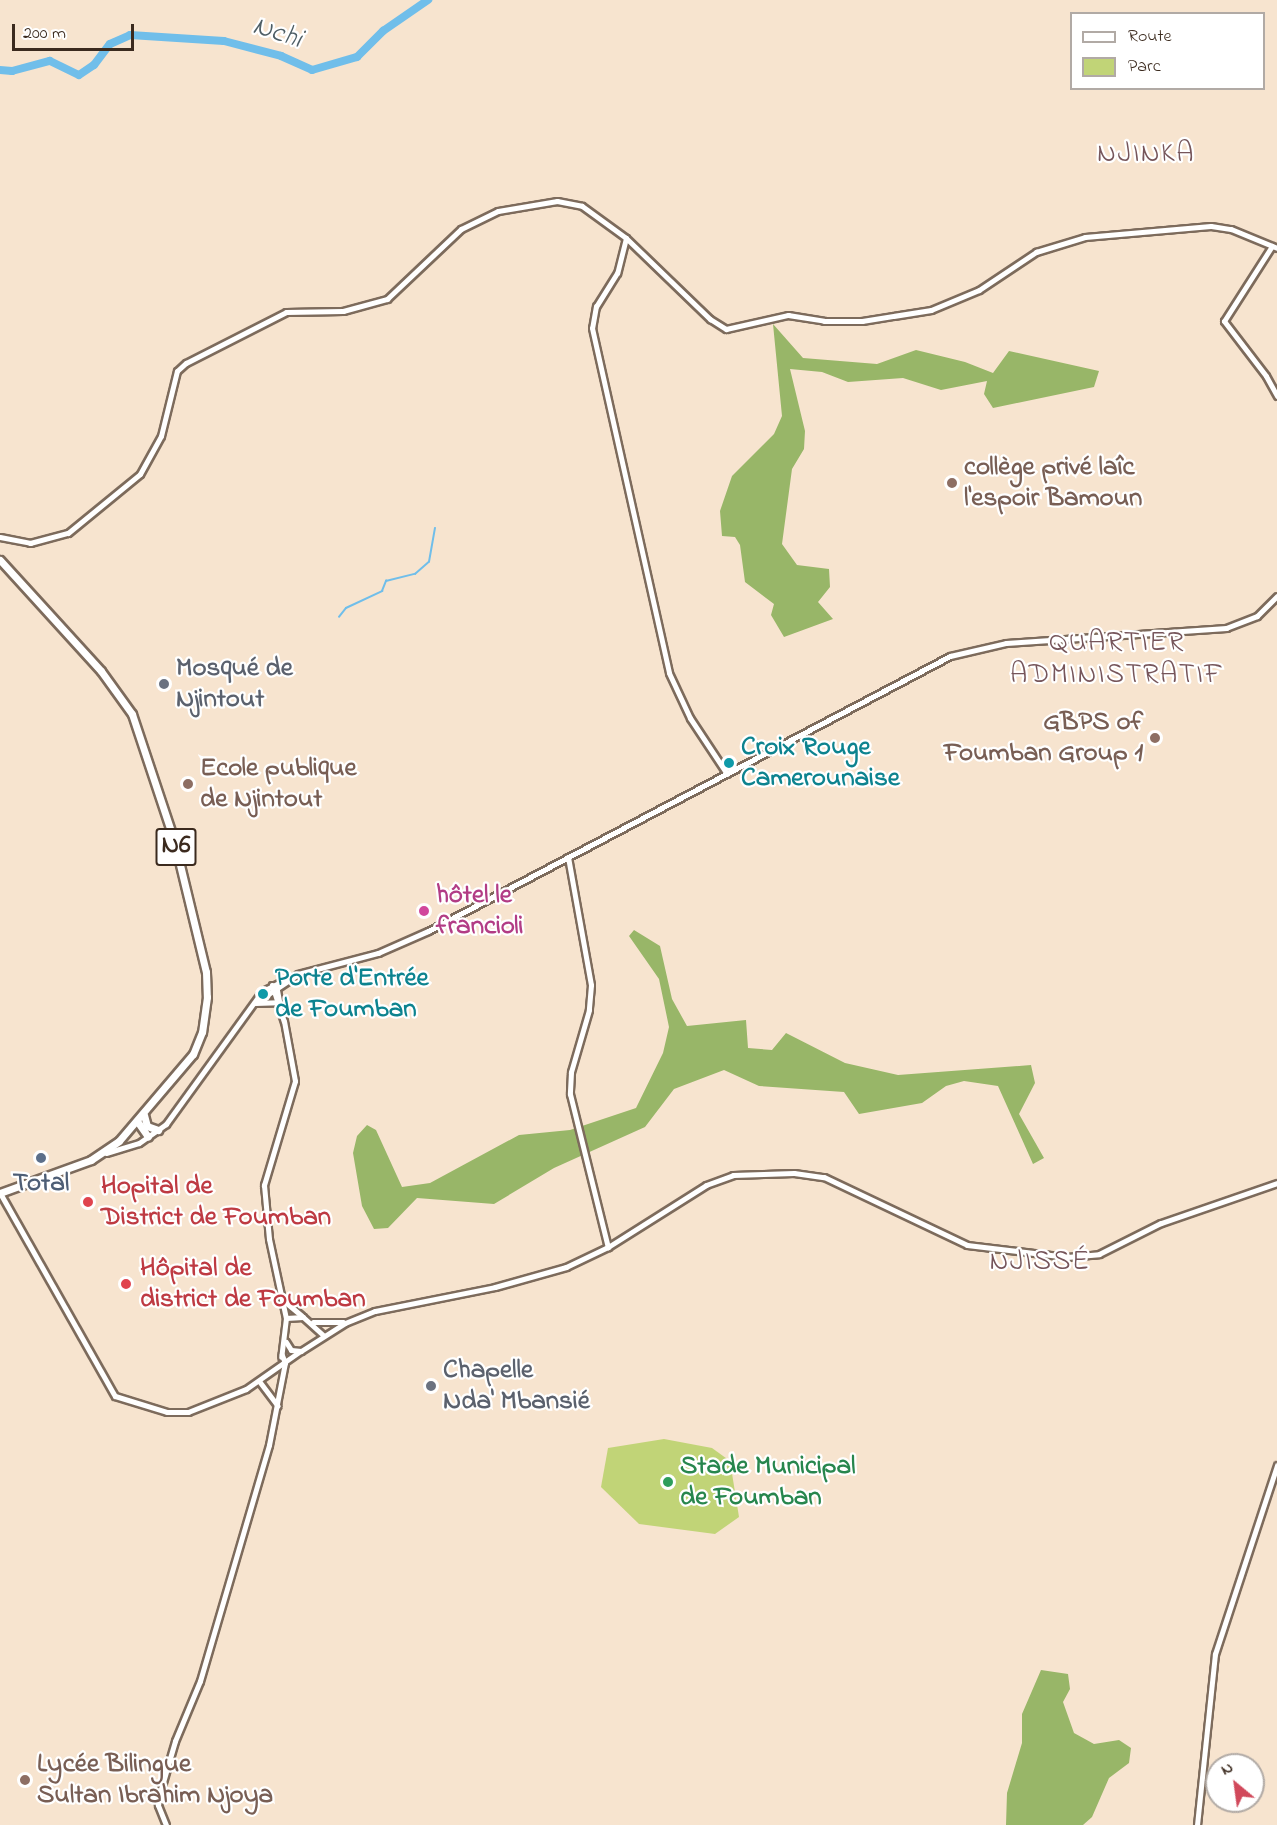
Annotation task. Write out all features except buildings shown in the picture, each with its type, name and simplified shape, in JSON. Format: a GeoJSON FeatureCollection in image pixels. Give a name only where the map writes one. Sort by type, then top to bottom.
{"type":"FeatureCollection","features":[{"type":"Feature","properties":{"kind":"highway","name":"N6"},"geometry":{"type":"LineString","coordinates":[[0,560],[128,706],[176,848],[206,972],[207,1005],[193,1054],[144,1115],[106,1153],[0,1193]]}},
{"type":"Feature","properties":{"kind":"highway"},"geometry":{"type":"LineString","coordinates":[[144,1115],[147,1126],[159,1130]]}},
{"type":"Feature","properties":{"kind":"highway"},"geometry":{"type":"LineString","coordinates":[[137,1121],[148,1137]]}},
{"type":"Feature","properties":{"kind":"main road"},"geometry":{"type":"LineString","coordinates":[[0,537],[30,543],[68,533],[140,474],[161,436],[177,371],[186,363],[286,312],[343,311],[387,299],[477,219],[498,211],[564,202],[582,206],[626,238],[710,319],[732,329],[788,315],[824,321],[862,321],[931,310],[979,290],[1036,252],[1085,237],[1211,226],[1231,229],[1275,247],[1224,321],[1266,376],[1277,396]]}},
{"type":"Feature","properties":{"kind":"main road"},"geometry":{"type":"LineString","coordinates":[[626,238],[617,273],[596,306],[592,328],[669,673],[690,718],[727,774]]}},
{"type":"Feature","properties":{"kind":"main road"},"geometry":{"type":"LineString","coordinates":[[106,1153],[148,1137],[159,1130],[178,1109],[250,1008],[263,994],[275,986],[404,943],[950,656],[1006,643],[1226,628],[1257,616],[1277,596]]}},
{"type":"Feature","properties":{"kind":"main road"},"geometry":{"type":"LineString","coordinates":[[568,857],[591,990],[590,1010],[571,1072],[570,1094],[608,1247]]}},
{"type":"Feature","properties":{"kind":"main road"},"geometry":{"type":"LineString","coordinates":[[279,1002],[285,981]]}},
{"type":"Feature","properties":{"kind":"main road"},"geometry":{"type":"LineString","coordinates":[[275,986],[294,1068],[295,1089],[268,1168],[264,1194],[273,1259],[286,1318],[286,1342],[278,1367]]}},
{"type":"Feature","properties":{"kind":"main road"},"geometry":{"type":"LineString","coordinates":[[250,1008],[263,994]]}},
{"type":"Feature","properties":{"kind":"main road"},"geometry":{"type":"LineString","coordinates":[[255,1003],[279,1002]]}},
{"type":"Feature","properties":{"kind":"main road"},"geometry":{"type":"LineString","coordinates":[[0,1193],[115,1396],[166,1412],[188,1412],[259,1381],[345,1323],[390,1306],[525,1279],[566,1267],[608,1247],[706,1185],[738,1174],[794,1173],[824,1177],[967,1245],[1067,1257],[1099,1254],[1161,1223],[1277,1183]]}},
{"type":"Feature","properties":{"kind":"main road"},"geometry":{"type":"LineString","coordinates":[[284,1301],[303,1317],[313,1322],[345,1323]]}},
{"type":"Feature","properties":{"kind":"main road"},"geometry":{"type":"LineString","coordinates":[[286,1318],[303,1317]]}},
{"type":"Feature","properties":{"kind":"main road"},"geometry":{"type":"LineString","coordinates":[[313,1322],[324,1336]]}},
{"type":"Feature","properties":{"kind":"main road"},"geometry":{"type":"LineString","coordinates":[[286,1342],[291,1350],[301,1351]]}},
{"type":"Feature","properties":{"kind":"main road"},"geometry":{"type":"LineString","coordinates":[[166,1825],[158,1805],[167,1767],[200,1681],[278,1406],[285,1363],[282,1355]]}},
{"type":"Feature","properties":{"kind":"main road"},"geometry":{"type":"LineString","coordinates":[[259,1381],[278,1406]]}},
{"type":"Feature","properties":{"kind":"main road"},"geometry":{"type":"LineString","coordinates":[[1197,1825],[1215,1654],[1277,1465]]}},
{"type":"Feature","properties":{"kind":"green space"},"geometry":{"type":"Polygon","coordinates":[[[773,324],[803,358],[877,364],[916,350],[965,362],[993,373],[1009,351],[1099,371],[1094,387],[993,408],[984,394],[987,381],[941,390],[903,378],[848,382],[822,372],[790,369],[805,431],[804,449],[792,469],[782,544],[797,565],[829,569],[830,587],[818,602],[833,619],[784,637],[771,615],[774,604],[745,582],[740,545],[735,537],[722,536],[720,511],[732,476],[774,434],[782,416],[773,324]]]}},
{"type":"Feature","properties":{"kind":"green space"},"geometry":{"type":"Polygon","coordinates":[[[634,930],[660,946],[672,999],[687,1026],[746,1020],[748,1048],[772,1050],[786,1033],[845,1063],[898,1075],[1031,1065],[1035,1083],[1019,1114],[1044,1158],[1033,1164],[998,1086],[964,1081],[946,1086],[922,1103],[859,1114],[844,1092],[759,1086],[724,1070],[674,1089],[645,1127],[554,1168],[494,1204],[417,1198],[388,1228],[374,1229],[362,1206],[353,1153],[357,1136],[367,1125],[376,1130],[402,1187],[430,1183],[519,1135],[570,1130],[636,1108],[663,1053],[669,1027],[659,979],[629,936],[634,930]]]}},
{"type":"Feature","properties":{"kind":"green space","name":"Stade Municipal de Foumban"},"geometry":{"type":"Polygon","coordinates":[[[664,1439],[712,1448],[730,1461],[739,1517],[715,1534],[639,1524],[601,1487],[608,1448],[664,1439]]]}},
{"type":"Feature","properties":{"kind":"green space"},"geometry":{"type":"Polygon","coordinates":[[[1041,1670],[1068,1674],[1070,1689],[1063,1702],[1074,1733],[1094,1744],[1119,1740],[1131,1748],[1129,1763],[1109,1778],[1092,1817],[1083,1825],[1006,1825],[1007,1793],[1022,1743],[1022,1714],[1041,1670]]]}},
{"type":"Feature","properties":{"kind":"waterway","name":"Nchi"},"geometry":{"type":"LineString","coordinates":[[0,70],[12,71],[50,61],[79,75],[94,65],[110,44],[130,35],[224,41],[281,56],[312,70],[357,57],[383,31],[428,0]]}},
{"type":"Feature","properties":{"kind":"waterway"},"geometry":{"type":"LineString","coordinates":[[339,617],[346,608],[382,591],[386,581],[415,574],[429,562],[435,529]]}},
{"type":"Feature","properties":{"kind":"place","name":"collège privé laîc l'espoir Bamoun"},"geometry":{"type":"Point","coordinates":[952,483]}},
{"type":"Feature","properties":{"kind":"place","name":"Mosqué de Njintout"},"geometry":{"type":"Point","coordinates":[164,684]}},
{"type":"Feature","properties":{"kind":"place","name":"GBPS of Foumban Group 1"},"geometry":{"type":"Point","coordinates":[1155,738]}},
{"type":"Feature","properties":{"kind":"place","name":"Croix Rouge Camerounaise"},"geometry":{"type":"Point","coordinates":[729,763]}},
{"type":"Feature","properties":{"kind":"place","name":"Ecole publique de Njintout"},"geometry":{"type":"Point","coordinates":[188,784]}},
{"type":"Feature","properties":{"kind":"place","name":"hôtel le francioli"},"geometry":{"type":"Point","coordinates":[424,911]}},
{"type":"Feature","properties":{"kind":"place","name":"Porte d'Entrée de Foumban"},"geometry":{"type":"Point","coordinates":[263,994]}},
{"type":"Feature","properties":{"kind":"place","name":"Total"},"geometry":{"type":"Point","coordinates":[41,1158]}},
{"type":"Feature","properties":{"kind":"place","name":"Hopital de District de Foumban"},"geometry":{"type":"Point","coordinates":[88,1202]}},
{"type":"Feature","properties":{"kind":"place","name":"Hôpital de district de Foumban"},"geometry":{"type":"Point","coordinates":[126,1284]}},
{"type":"Feature","properties":{"kind":"place","name":"Chapelle Nda' Mbansié"},"geometry":{"type":"Point","coordinates":[431,1386]}},
{"type":"Feature","properties":{"kind":"place","name":"Stade Municipal de Foumban"},"geometry":{"type":"Point","coordinates":[668,1482]}},
{"type":"Feature","properties":{"kind":"place","name":"Lycée Bilingue Sultan Ibrahim Njoya"},"geometry":{"type":"Point","coordinates":[25,1780]}},
{"type":"Feature","properties":{"kind":"district","name":"NJINKA"},"geometry":{"type":"Point","coordinates":[1146,155]}},
{"type":"Feature","properties":{"kind":"district","name":"QUARTIER ADMINISTRATIF"},"geometry":{"type":"Point","coordinates":[1117,660]}},
{"type":"Feature","properties":{"kind":"district","name":"NJISSÉ"},"geometry":{"type":"Point","coordinates":[1040,1263]}}]}
